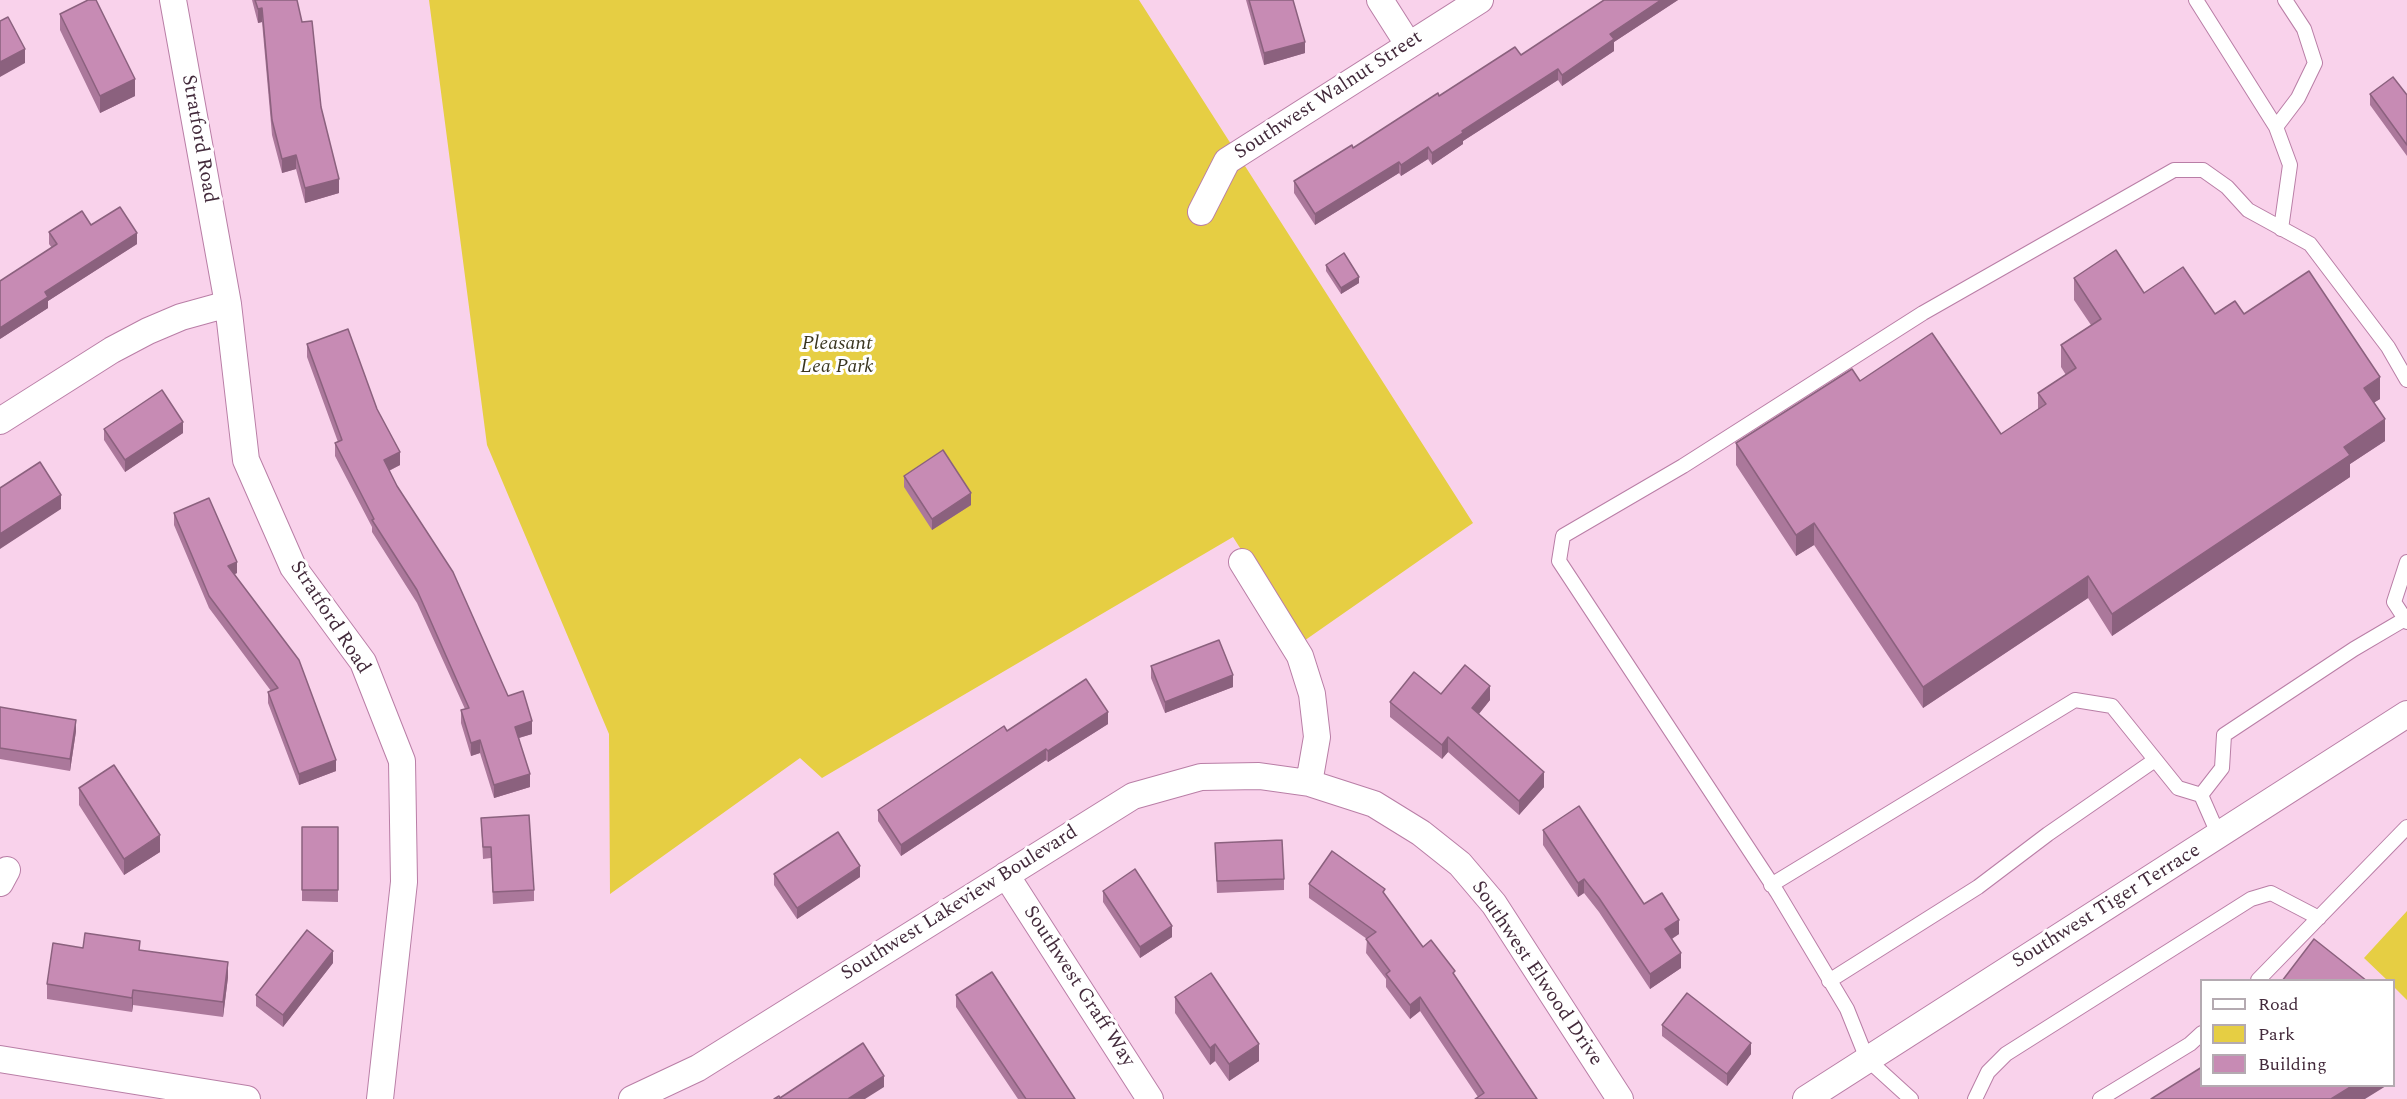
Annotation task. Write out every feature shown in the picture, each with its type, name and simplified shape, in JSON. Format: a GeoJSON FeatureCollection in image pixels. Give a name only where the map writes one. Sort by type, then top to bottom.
{"type":"FeatureCollection","features":[{"type":"Feature","properties":{"kind":"street","name":"Stratford Road"},"geometry":{"type":"LineString","coordinates":[[173,0],[228,304],[246,460],[293,567],[363,662],[402,761],[404,882],[380,1099]]}},
{"type":"Feature","properties":{"kind":"street"},"geometry":{"type":"LineString","coordinates":[[1380,0],[1408,44]]}},
{"type":"Feature","properties":{"kind":"street","name":"Southwest Walnut Street"},"geometry":{"type":"LineString","coordinates":[[1201,212],[1227,161],[1480,0]]}},
{"type":"Feature","properties":{"kind":"street"},"geometry":{"type":"LineString","coordinates":[[0,421],[112,350],[147,331],[181,317],[228,304]]}},
{"type":"Feature","properties":{"kind":"street"},"geometry":{"type":"LineString","coordinates":[[1242,562],[1300,656],[1312,694],[1317,737],[1309,783]]}},
{"type":"Feature","properties":{"kind":"street","name":"Southwest Tiger Terrace"},"geometry":{"type":"LineString","coordinates":[[1806,1099],[2407,714]]}},
{"type":"Feature","properties":{"kind":"street","name":"Southwest Lakeview Boulevard"},"geometry":{"type":"LineString","coordinates":[[632,1099],[698,1068],[1132,795],[1201,777],[1259,776],[1309,783]]}},
{"type":"Feature","properties":{"kind":"street","name":"Southwest Elwood Drive"},"geometry":{"type":"LineString","coordinates":[[1309,783],[1374,804],[1421,833],[1460,864],[1494,904],[1620,1099]]}},
{"type":"Feature","properties":{"kind":"street","name":"Southwest Graff Way"},"geometry":{"type":"LineString","coordinates":[[1006,875],[1150,1099]]}},
{"type":"Feature","properties":{"kind":"street"},"geometry":{"type":"LineString","coordinates":[[0,1059],[247,1099]]}},
{"type":"Feature","properties":{"kind":"lane"},"geometry":{"type":"LineString","coordinates":[[2196,0],[2276,127],[2290,165],[2282,229]]}},
{"type":"Feature","properties":{"kind":"lane"},"geometry":{"type":"LineString","coordinates":[[2276,127],[2298,98],[2315,63],[2304,29],[2285,0]]}},
{"type":"Feature","properties":{"kind":"lane"},"geometry":{"type":"LineString","coordinates":[[1911,1099],[1868,1059],[1847,1009],[1771,885],[1559,561],[1563,536],[1683,466],[1923,312],[2174,170],[2203,170],[2227,187],[2248,210],[2310,244],[2388,347],[2407,380]]}},
{"type":"Feature","properties":{"kind":"lane"},"geometry":{"type":"LineString","coordinates":[[2201,795],[2222,768],[2224,735],[2354,649],[2406,620],[2394,602],[2407,562]]}},
{"type":"Feature","properties":{"kind":"lane"},"geometry":{"type":"LineString","coordinates":[[1771,885],[2075,700],[2112,706],[2178,788],[2201,795],[2219,836]]}},
{"type":"Feature","properties":{"kind":"lane"},"geometry":{"type":"LineString","coordinates":[[1829,981],[1978,887],[2048,834],[2155,760]]}},
{"type":"Feature","properties":{"kind":"lane"},"geometry":{"type":"LineString","coordinates":[[2260,979],[2407,827]]}},
{"type":"Feature","properties":{"kind":"lane"},"geometry":{"type":"LineString","coordinates":[[1975,1099],[1988,1072],[2006,1054],[2251,899],[2271,893],[2319,918]]}},
{"type":"Feature","properties":{"kind":"lane"},"geometry":{"type":"LineString","coordinates":[[2100,1099],[2190,1044],[2200,1035]]}},
{"type":"Feature","properties":{"kind":"green space","name":"Pleasant Lea Park"},"geometry":{"type":"Polygon","coordinates":[[[429,0],[1139,0],[1473,523],[1301,643],[1233,537],[822,778],[800,758],[610,894],[609,734],[487,445],[429,0]]]}},
{"type":"Feature","properties":{"kind":"green space"},"geometry":{"type":"Polygon","coordinates":[[[2407,911],[2407,1000],[2395,988],[2395,979],[2386,979],[2364,958],[2407,911]]]}},
{"type":"Feature","properties":{"kind":"building"},"geometry":{"type":"Polygon","coordinates":[[[88,0],[96,0],[135,79],[100,96],[60,14],[88,0]]]}},
{"type":"Feature","properties":{"kind":"building"},"geometry":{"type":"Polygon","coordinates":[[[255,0],[297,0],[302,22],[312,21],[321,107],[339,179],[305,188],[296,155],[282,159],[272,120],[262,8],[258,9],[255,0]]]}},
{"type":"Feature","properties":{"kind":"building"},"geometry":{"type":"Polygon","coordinates":[[[1249,0],[1293,0],[1305,42],[1264,53],[1249,0]]]}},
{"type":"Feature","properties":{"kind":"building"},"geometry":{"type":"Polygon","coordinates":[[[1604,0],[1661,0],[1610,34],[1614,39],[1562,75],[1558,69],[1432,153],[1428,147],[1401,165],[1399,162],[1315,214],[1294,181],[1352,145],[1353,148],[1438,93],[1439,96],[1515,47],[1521,55],[1604,0]]]}},
{"type":"Feature","properties":{"kind":"building"},"geometry":{"type":"Polygon","coordinates":[[[8,17],[25,49],[0,62],[0,21],[8,17]]]}},
{"type":"Feature","properties":{"kind":"building"},"geometry":{"type":"Polygon","coordinates":[[[2393,77],[2407,95],[2407,145],[2370,94],[2393,77]]]}},
{"type":"Feature","properties":{"kind":"building"},"geometry":{"type":"Polygon","coordinates":[[[120,207],[137,233],[45,292],[48,297],[0,328],[0,281],[57,244],[49,232],[82,211],[91,225],[120,207]]]}},
{"type":"Feature","properties":{"kind":"building"},"geometry":{"type":"Polygon","coordinates":[[[2116,250],[2144,293],[2183,267],[2215,314],[2235,301],[2244,314],[2309,271],[2380,377],[2364,388],[2385,419],[2344,447],[2350,455],[2112,614],[2088,576],[1923,687],[1814,523],[1796,535],[1736,443],[1852,369],[1860,381],[1932,333],[2001,434],[2046,404],[2038,393],[2076,368],[2061,345],[2101,319],[2074,278],[2116,250]]]}},
{"type":"Feature","properties":{"kind":"building"},"geometry":{"type":"Polygon","coordinates":[[[1344,253],[1359,277],[1341,288],[1326,265],[1344,253]]]}},
{"type":"Feature","properties":{"kind":"building"},"geometry":{"type":"Polygon","coordinates":[[[348,329],[377,409],[400,452],[384,460],[397,486],[453,572],[508,696],[523,691],[532,721],[515,727],[530,774],[494,785],[480,740],[471,743],[461,710],[469,708],[417,590],[372,520],[374,519],[335,443],[342,440],[307,344],[348,329]]]}},
{"type":"Feature","properties":{"kind":"building"},"geometry":{"type":"Polygon","coordinates":[[[162,390],[183,422],[125,460],[104,429],[162,390]]]}},
{"type":"Feature","properties":{"kind":"building"},"geometry":{"type":"Polygon","coordinates":[[[943,450],[971,493],[932,519],[904,476],[943,450]]]}},
{"type":"Feature","properties":{"kind":"building"},"geometry":{"type":"Polygon","coordinates":[[[40,462],[61,495],[0,534],[0,488],[40,462]]]}},
{"type":"Feature","properties":{"kind":"building"},"geometry":{"type":"Polygon","coordinates":[[[209,498],[237,562],[228,566],[299,660],[336,760],[299,774],[268,692],[278,688],[209,596],[174,513],[209,498]]]}},
{"type":"Feature","properties":{"kind":"building"},"geometry":{"type":"Polygon","coordinates":[[[1219,640],[1233,675],[1165,702],[1151,666],[1219,640]]]}},
{"type":"Feature","properties":{"kind":"building"},"geometry":{"type":"Polygon","coordinates":[[[1465,665],[1490,686],[1472,708],[1544,772],[1519,801],[1448,737],[1442,745],[1390,702],[1414,672],[1441,694],[1465,665]]]}},
{"type":"Feature","properties":{"kind":"building"},"geometry":{"type":"Polygon","coordinates":[[[1086,679],[1108,712],[1048,751],[1046,749],[901,845],[878,810],[1004,726],[1007,731],[1086,679]]]}},
{"type":"Feature","properties":{"kind":"building"},"geometry":{"type":"Polygon","coordinates":[[[0,707],[76,720],[70,759],[0,748],[0,707]]]}},
{"type":"Feature","properties":{"kind":"building"},"geometry":{"type":"Polygon","coordinates":[[[114,765],[160,835],[124,859],[79,788],[114,765]]]}},
{"type":"Feature","properties":{"kind":"building"},"geometry":{"type":"Polygon","coordinates":[[[1579,806],[1644,904],[1662,893],[1679,920],[1665,929],[1681,953],[1650,974],[1599,898],[1584,879],[1578,883],[1543,830],[1579,806]]]}},
{"type":"Feature","properties":{"kind":"building"},"geometry":{"type":"Polygon","coordinates":[[[529,815],[534,890],[493,892],[491,847],[483,847],[481,818],[529,815]]]}},
{"type":"Feature","properties":{"kind":"building"},"geometry":{"type":"Polygon","coordinates":[[[302,827],[338,827],[338,890],[302,890],[302,827]]]}},
{"type":"Feature","properties":{"kind":"building"},"geometry":{"type":"Polygon","coordinates":[[[838,832],[860,866],[797,908],[774,874],[838,832]]]}},
{"type":"Feature","properties":{"kind":"building"},"geometry":{"type":"Polygon","coordinates":[[[1282,840],[1284,879],[1217,881],[1215,843],[1282,840]]]}},
{"type":"Feature","properties":{"kind":"building"},"geometry":{"type":"Polygon","coordinates":[[[1332,851],[1385,889],[1383,892],[1423,947],[1431,940],[1455,971],[1453,973],[1537,1099],[1475,1099],[1484,1093],[1420,997],[1410,1005],[1386,974],[1390,971],[1366,939],[1376,932],[1309,884],[1332,851]]]}},
{"type":"Feature","properties":{"kind":"building"},"geometry":{"type":"Polygon","coordinates":[[[1135,869],[1172,926],[1140,947],[1103,891],[1135,869]]]}},
{"type":"Feature","properties":{"kind":"building"},"geometry":{"type":"Polygon","coordinates":[[[307,930],[333,951],[283,1015],[256,995],[307,930]]]}},
{"type":"Feature","properties":{"kind":"building"},"geometry":{"type":"Polygon","coordinates":[[[85,933],[140,941],[139,950],[228,962],[223,1002],[133,990],[132,998],[47,984],[53,943],[83,948],[85,933]]]}},
{"type":"Feature","properties":{"kind":"building"},"geometry":{"type":"Polygon","coordinates":[[[2314,939],[2364,979],[2284,979],[2314,939]]]}},
{"type":"Feature","properties":{"kind":"building"},"geometry":{"type":"Polygon","coordinates":[[[992,972],[1075,1099],[1026,1099],[956,995],[992,972]]]}},
{"type":"Feature","properties":{"kind":"building"},"geometry":{"type":"Polygon","coordinates":[[[1211,973],[1259,1044],[1229,1064],[1215,1044],[1210,1048],[1175,997],[1211,973]]]}},
{"type":"Feature","properties":{"kind":"building"},"geometry":{"type":"Polygon","coordinates":[[[1687,993],[1751,1043],[1727,1074],[1662,1025],[1687,993]]]}},
{"type":"Feature","properties":{"kind":"building"},"geometry":{"type":"Polygon","coordinates":[[[863,1043],[884,1076],[848,1099],[774,1099],[779,1096],[780,1098],[863,1043]]]}},
{"type":"Feature","properties":{"kind":"building"},"geometry":{"type":"Polygon","coordinates":[[[2200,1068],[2200,1087],[2350,1087],[2331,1099],[2151,1099],[2200,1068]]]}}]}
